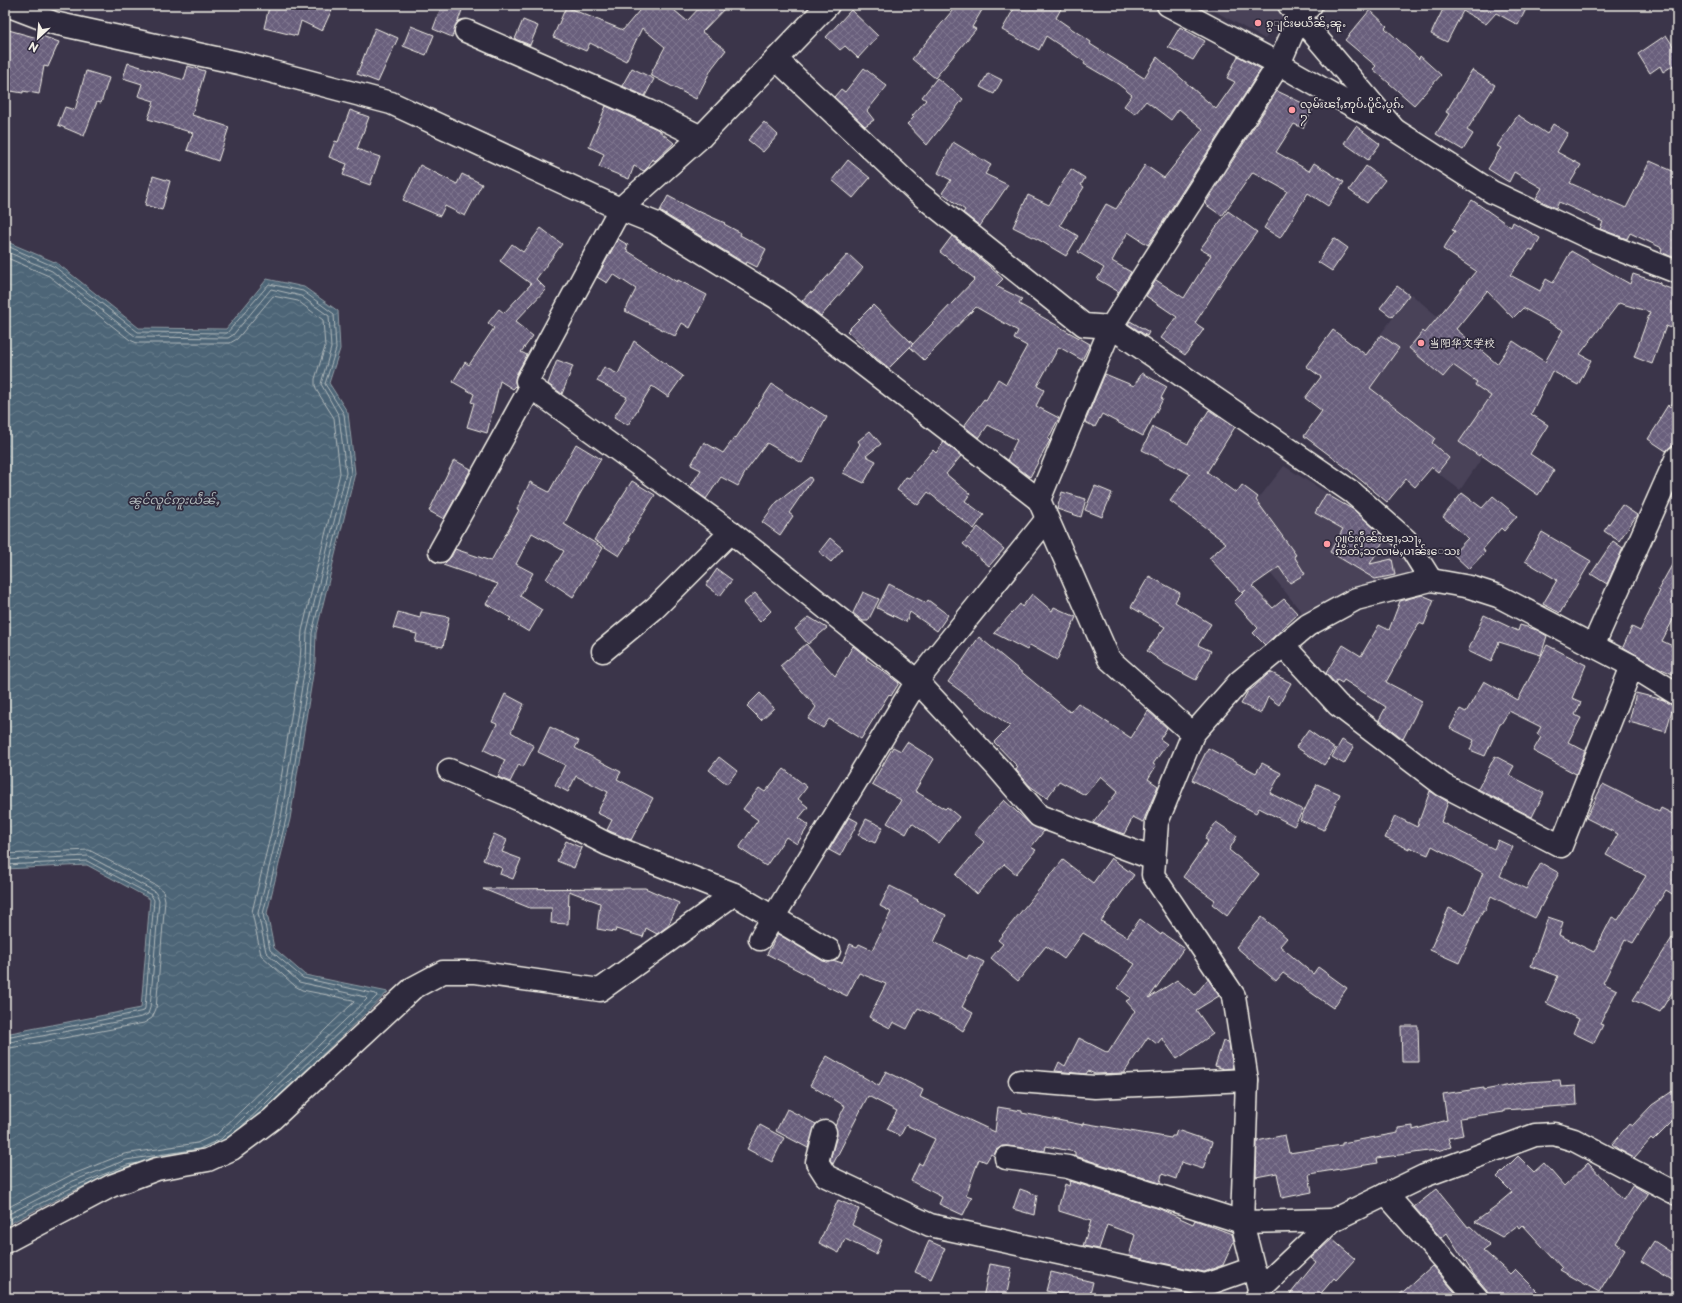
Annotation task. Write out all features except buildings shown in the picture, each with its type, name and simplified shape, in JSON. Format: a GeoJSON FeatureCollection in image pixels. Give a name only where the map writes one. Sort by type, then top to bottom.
{"type":"FeatureCollection","features":[{"type":"Feature","properties":{"kind":"street"},"geometry":{"type":"LineString","coordinates":[[7,5],[54,23],[239,63],[391,103],[620,209],[655,223],[777,298],[1043,509],[1109,660],[1193,734]]}},
{"type":"Feature","properties":{"kind":"street"},"geometry":{"type":"LineString","coordinates":[[828,5],[701,137],[620,209],[527,381],[531,387],[731,532],[916,681],[997,767],[1039,816],[1154,859]]}},
{"type":"Feature","properties":{"kind":"street"},"geometry":{"type":"LineString","coordinates":[[1168,5],[1278,64],[1395,130],[1492,192],[1592,239],[1677,272]]}},
{"type":"Feature","properties":{"kind":"street"},"geometry":{"type":"LineString","coordinates":[[760,939],[916,681],[1043,509],[1111,327],[1278,64],[1299,9]]}},
{"type":"Feature","properties":{"kind":"street"},"geometry":{"type":"LineString","coordinates":[[1299,9],[1395,130]]}},
{"type":"Feature","properties":{"kind":"street"},"geometry":{"type":"LineString","coordinates":[[466,31],[648,111],[701,137]]}},
{"type":"Feature","properties":{"kind":"street"},"geometry":{"type":"LineString","coordinates":[[776,59],[922,196],[1084,325],[1111,327],[1353,493],[1406,540],[1431,580]]}},
{"type":"Feature","properties":{"kind":"street"},"geometry":{"type":"LineString","coordinates":[[440,551],[531,387]]}},
{"type":"Feature","properties":{"kind":"street"},"geometry":{"type":"LineString","coordinates":[[1593,646],[1677,457]]}},
{"type":"Feature","properties":{"kind":"street"},"geometry":{"type":"LineString","coordinates":[[603,651],[655,608],[731,532]]}},
{"type":"Feature","properties":{"kind":"street"},"geometry":{"type":"LineString","coordinates":[[1258,1294],[1242,1222],[1247,1080],[1234,996],[1153,875],[1157,822],[1193,734],[1239,682],[1308,624],[1356,599],[1431,580],[1470,587],[1498,596],[1632,666],[1677,694]]}},
{"type":"Feature","properties":{"kind":"street"},"geometry":{"type":"LineString","coordinates":[[1283,645],[1338,705],[1443,785],[1561,846],[1632,666]]}},
{"type":"Feature","properties":{"kind":"street"},"geometry":{"type":"LineString","coordinates":[[449,770],[525,802],[607,844],[734,894],[829,950]]}},
{"type":"Feature","properties":{"kind":"street"},"geometry":{"type":"LineString","coordinates":[[5,1242],[111,1186],[157,1170],[208,1160],[232,1149],[272,1119],[413,988],[442,972],[475,972],[600,990],[734,894]]}},
{"type":"Feature","properties":{"kind":"street"},"geometry":{"type":"LineString","coordinates":[[1020,1081],[1095,1087],[1247,1080]]}},
{"type":"Feature","properties":{"kind":"street"},"geometry":{"type":"LineString","coordinates":[[825,1132],[817,1162],[826,1176],[930,1225],[1205,1285],[1253,1268]]}},
{"type":"Feature","properties":{"kind":"street"},"geometry":{"type":"LineString","coordinates":[[1258,1294],[1333,1220],[1424,1176],[1535,1135],[1554,1134],[1574,1140],[1677,1193]]}},
{"type":"Feature","properties":{"kind":"street"},"geometry":{"type":"LineString","coordinates":[[1006,1158],[1068,1168],[1242,1222],[1333,1220]]}},
{"type":"Feature","properties":{"kind":"street"},"geometry":{"type":"LineString","coordinates":[[1386,1194],[1477,1298]]}},
{"type":"Feature","properties":{"kind":"shaded area","name":"ၵွျင်းမယဵၼ်ႇၼူႉ"},"geometry":{"type":"Polygon","coordinates":[[[1204,5],[1289,5],[1291,7],[1265,39],[1204,5]]]}},
{"type":"Feature","properties":{"kind":"shaded area","name":"当阳华文学校"},"geometry":{"type":"Polygon","coordinates":[[[1411,294],[1527,392],[1460,490],[1335,394],[1411,294]]]}},
{"type":"Feature","properties":{"kind":"shaded area","name":"ႁူင်းႁဵၼ်းၽႃႇသႃႇ ဢိတ်ႇသလၢမ်ႇပၢၼ်းေသး"},"geometry":{"type":"Polygon","coordinates":[[[1284,466],[1431,559],[1421,578],[1365,584],[1303,614],[1235,529],[1284,466]]]}},
{"type":"Feature","properties":{"kind":"water","name":"ၼွင်လူင်ဢူးယဵၼ်ႇ"},"geometry":{"type":"Polygon","coordinates":[[[5,241],[57,263],[139,328],[226,329],[267,279],[304,287],[338,311],[340,349],[329,383],[348,413],[355,473],[316,633],[315,662],[290,819],[267,913],[274,948],[305,975],[388,992],[226,1147],[129,1168],[77,1189],[5,1226],[5,1034],[141,1008],[150,899],[87,865],[5,869],[5,241]]]}},
{"type":"Feature","properties":{"kind":"place","name":"ၵွျင်းမယဵၼ်ႇၼူႉ"},"geometry":{"type":"Point","coordinates":[1258,23]}},
{"type":"Feature","properties":{"kind":"place","name":"လုမ်းၽၢႆႇဢုပ်ႉပိူင်ႇပွၵ်ႉ ႒"},"geometry":{"type":"Point","coordinates":[1292,110]}},
{"type":"Feature","properties":{"kind":"place","name":"当阳华文学校"},"geometry":{"type":"Point","coordinates":[1421,343]}},
{"type":"Feature","properties":{"kind":"place","name":"ႁူင်းႁဵၼ်းၽႃႇသႃႇ ဢိတ်ႇသလၢမ်ႇပၢၼ်းေသး"},"geometry":{"type":"Point","coordinates":[1327,544]}}]}
